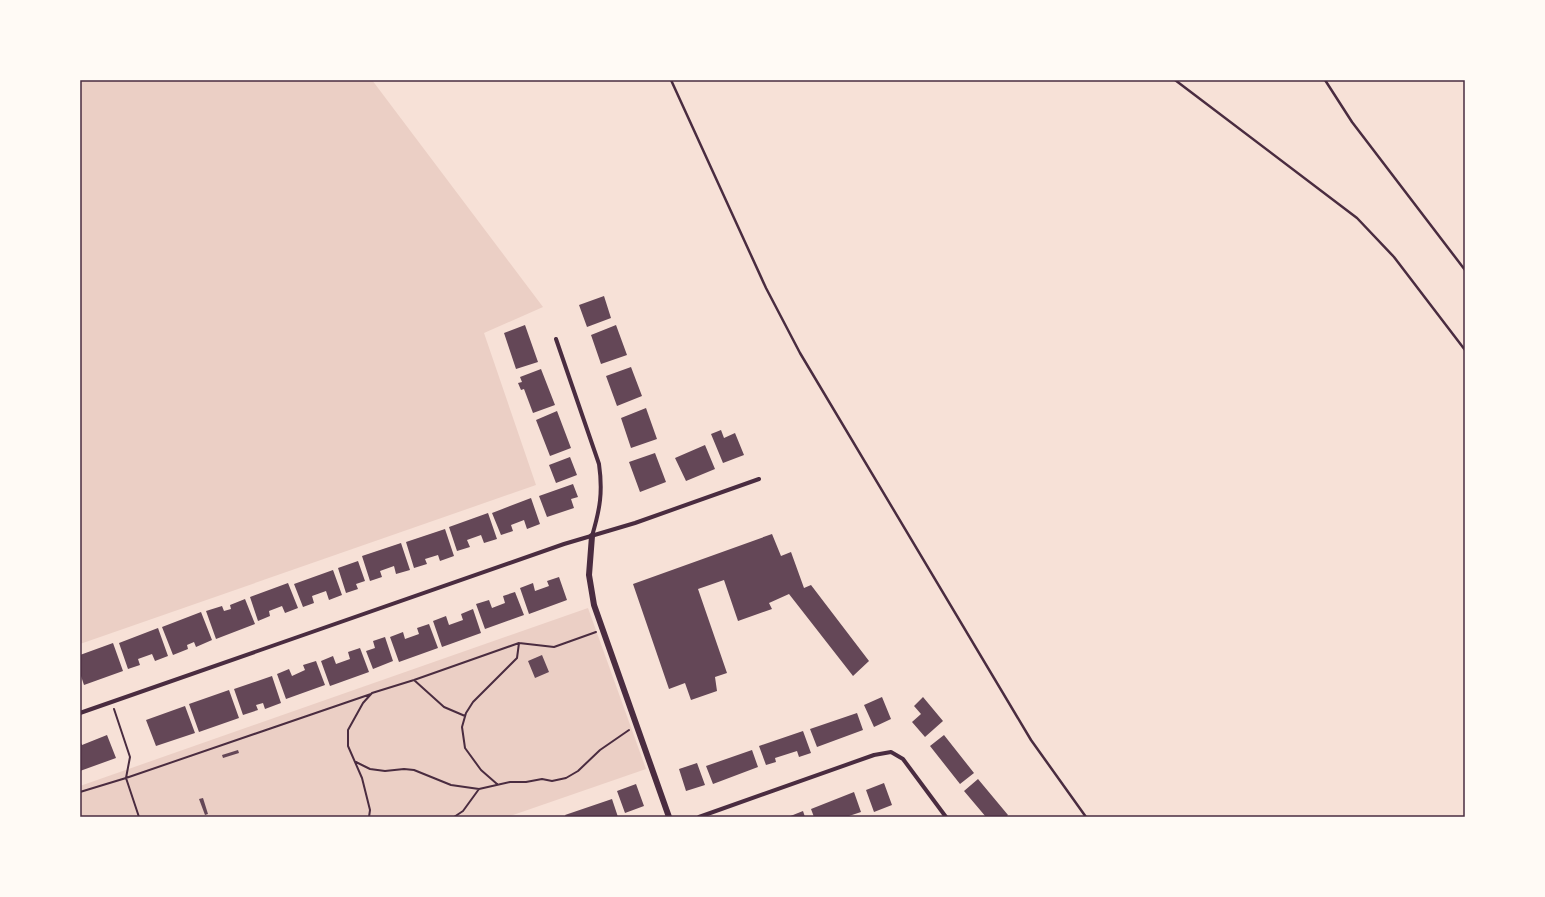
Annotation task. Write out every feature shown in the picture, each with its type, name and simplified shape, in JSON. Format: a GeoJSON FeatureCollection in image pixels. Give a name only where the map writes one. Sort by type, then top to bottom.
{"type":"FeatureCollection","features":[{"type":"Feature","properties":{"kind":"street"},"geometry":{"type":"LineString","coordinates":[[556,339],[599,464],[602,485],[599,512],[592,536],[589,575],[594,605],[669,817]]}},
{"type":"Feature","properties":{"kind":"street"},"geometry":{"type":"LineString","coordinates":[[80,713],[759,479]]}},
{"type":"Feature","properties":{"kind":"street"},"geometry":{"type":"LineString","coordinates":[[699,817],[874,755],[891,752],[903,759],[946,817]]}},
{"type":"Feature","properties":{"kind":"lane"},"geometry":{"type":"LineString","coordinates":[[671,80],[766,288],[800,353],[1031,740],[1086,817]]}},
{"type":"Feature","properties":{"kind":"lane"},"geometry":{"type":"LineString","coordinates":[[1175,80],[1356,218],[1394,256],[1465,350]]}},
{"type":"Feature","properties":{"kind":"lane"},"geometry":{"type":"LineString","coordinates":[[1325,80],[1352,122],[1465,270]]}},
{"type":"Feature","properties":{"kind":"path"},"geometry":{"type":"LineString","coordinates":[[80,792],[126,778],[519,643],[554,647],[602,630]]}},
{"type":"Feature","properties":{"kind":"path"},"geometry":{"type":"LineString","coordinates":[[497,785],[482,770],[465,748],[462,727],[465,716],[473,702],[517,658],[519,643]]}},
{"type":"Feature","properties":{"kind":"path"},"geometry":{"type":"LineString","coordinates":[[414,680],[444,707],[465,716]]}},
{"type":"Feature","properties":{"kind":"path"},"geometry":{"type":"LineString","coordinates":[[369,817],[370,810],[364,785],[348,746],[348,730],[363,703],[372,693]]}},
{"type":"Feature","properties":{"kind":"path"},"geometry":{"type":"LineString","coordinates":[[112,702],[130,757],[126,778],[139,817]]}},
{"type":"Feature","properties":{"kind":"path"},"geometry":{"type":"LineString","coordinates":[[355,762],[370,769],[385,771],[404,768],[414,770],[451,785],[479,789],[510,782],[526,782],[542,779],[552,781],[566,778],[578,771],[600,750],[637,725]]}},
{"type":"Feature","properties":{"kind":"path"},"geometry":{"type":"LineString","coordinates":[[454,817],[463,811],[479,789]]}},
{"type":"Feature","properties":{"kind":"shaded area"},"geometry":{"type":"Polygon","coordinates":[[[80,80],[372,80],[543,307],[484,333],[536,485],[80,644],[80,80]]]}},
{"type":"Feature","properties":{"kind":"shaded area"},"geometry":{"type":"Polygon","coordinates":[[[588,608],[646,769],[507,817],[80,817],[80,786],[588,608]]]}},
{"type":"Feature","properties":{"kind":"building"},"geometry":{"type":"Polygon","coordinates":[[[604,296],[611,318],[587,327],[579,305],[604,296]]]}},
{"type":"Feature","properties":{"kind":"building"},"geometry":{"type":"Polygon","coordinates":[[[525,325],[538,362],[516,369],[504,333],[525,325]]]}},
{"type":"Feature","properties":{"kind":"building"},"geometry":{"type":"Polygon","coordinates":[[[616,325],[627,355],[601,364],[591,335],[616,325]]]}},
{"type":"Feature","properties":{"kind":"building"},"geometry":{"type":"Polygon","coordinates":[[[631,367],[642,396],[617,406],[606,376],[631,367]]]}},
{"type":"Feature","properties":{"kind":"building"},"geometry":{"type":"Polygon","coordinates":[[[541,369],[555,405],[533,413],[524,389],[521,390],[518,383],[522,382],[520,377],[541,369]]]}},
{"type":"Feature","properties":{"kind":"building"},"geometry":{"type":"Polygon","coordinates":[[[646,408],[657,439],[631,448],[621,418],[646,408]]]}},
{"type":"Feature","properties":{"kind":"building"},"geometry":{"type":"Polygon","coordinates":[[[557,411],[571,448],[550,456],[536,420],[557,411]]]}},
{"type":"Feature","properties":{"kind":"building"},"geometry":{"type":"Polygon","coordinates":[[[721,430],[724,438],[735,433],[744,455],[723,463],[711,434],[721,430]]]}},
{"type":"Feature","properties":{"kind":"building"},"geometry":{"type":"Polygon","coordinates":[[[705,445],[715,469],[686,481],[675,458],[705,445]]]}},
{"type":"Feature","properties":{"kind":"building"},"geometry":{"type":"Polygon","coordinates":[[[655,453],[666,482],[640,492],[629,462],[655,453]]]}},
{"type":"Feature","properties":{"kind":"building"},"geometry":{"type":"Polygon","coordinates":[[[570,457],[577,475],[556,483],[549,465],[570,457]]]}},
{"type":"Feature","properties":{"kind":"building"},"geometry":{"type":"Polygon","coordinates":[[[573,484],[578,497],[571,499],[574,508],[547,517],[539,496],[573,484]]]}},
{"type":"Feature","properties":{"kind":"building"},"geometry":{"type":"Polygon","coordinates":[[[531,498],[540,524],[527,529],[524,520],[511,525],[513,531],[501,535],[492,513],[531,498]]]}},
{"type":"Feature","properties":{"kind":"building"},"geometry":{"type":"Polygon","coordinates":[[[488,513],[497,539],[484,543],[481,535],[467,540],[470,547],[457,551],[449,527],[488,513]]]}},
{"type":"Feature","properties":{"kind":"building"},"geometry":{"type":"Polygon","coordinates":[[[445,529],[454,556],[440,561],[438,555],[425,559],[427,564],[414,568],[406,542],[445,529]]]}},
{"type":"Feature","properties":{"kind":"building"},"geometry":{"type":"Polygon","coordinates":[[[772,534],[781,556],[791,552],[804,588],[811,585],[869,661],[853,676],[789,594],[769,603],[772,609],[738,621],[724,580],[698,589],[727,673],[715,677],[717,691],[691,700],[685,683],[669,689],[633,584],[772,534]]]}},
{"type":"Feature","properties":{"kind":"building"},"geometry":{"type":"Polygon","coordinates":[[[401,543],[410,570],[396,574],[394,566],[380,571],[382,577],[370,581],[362,556],[401,543]]]}},
{"type":"Feature","properties":{"kind":"building"},"geometry":{"type":"Polygon","coordinates":[[[358,561],[365,581],[356,584],[358,589],[346,593],[338,568],[358,561]]]}},
{"type":"Feature","properties":{"kind":"building"},"geometry":{"type":"Polygon","coordinates":[[[333,570],[342,595],[329,600],[326,591],[312,596],[314,603],[303,607],[294,584],[333,570]]]}},
{"type":"Feature","properties":{"kind":"building"},"geometry":{"type":"Polygon","coordinates":[[[559,577],[567,600],[529,614],[520,588],[533,583],[535,591],[549,586],[547,581],[559,577]]]}},
{"type":"Feature","properties":{"kind":"building"},"geometry":{"type":"Polygon","coordinates":[[[288,583],[298,608],[285,613],[282,606],[269,611],[270,616],[258,621],[250,597],[288,583]]]}},
{"type":"Feature","properties":{"kind":"building"},"geometry":{"type":"Polygon","coordinates":[[[515,592],[524,615],[485,629],[476,604],[489,600],[492,608],[505,603],[503,596],[515,592]]]}},
{"type":"Feature","properties":{"kind":"building"},"geometry":{"type":"Polygon","coordinates":[[[245,599],[255,624],[216,639],[206,611],[222,606],[224,611],[231,609],[230,605],[245,599]]]}},
{"type":"Feature","properties":{"kind":"building"},"geometry":{"type":"Polygon","coordinates":[[[473,609],[481,633],[442,647],[433,621],[446,616],[449,625],[463,620],[461,614],[473,609]]]}},
{"type":"Feature","properties":{"kind":"building"},"geometry":{"type":"Polygon","coordinates":[[[201,612],[212,640],[196,647],[194,642],[187,645],[188,649],[173,655],[162,627],[201,612]]]}},
{"type":"Feature","properties":{"kind":"building"},"geometry":{"type":"Polygon","coordinates":[[[429,624],[438,648],[399,662],[390,637],[403,632],[405,639],[419,634],[417,628],[429,624]]]}},
{"type":"Feature","properties":{"kind":"building"},"geometry":{"type":"Polygon","coordinates":[[[158,628],[168,656],[155,661],[152,654],[138,659],[140,665],[128,669],[119,643],[158,628]]]}},
{"type":"Feature","properties":{"kind":"building"},"geometry":{"type":"Polygon","coordinates":[[[385,637],[393,661],[373,669],[366,651],[375,648],[373,641],[385,637]]]}},
{"type":"Feature","properties":{"kind":"building"},"geometry":{"type":"Polygon","coordinates":[[[113,643],[123,671],[84,685],[80,673],[80,655],[113,643]]]}},
{"type":"Feature","properties":{"kind":"building"},"geometry":{"type":"Polygon","coordinates":[[[360,648],[369,672],[330,686],[321,661],[333,656],[336,664],[350,659],[348,652],[360,648]]]}},
{"type":"Feature","properties":{"kind":"building"},"geometry":{"type":"Polygon","coordinates":[[[542,655],[549,672],[535,678],[528,661],[542,655]]]}},
{"type":"Feature","properties":{"kind":"building"},"geometry":{"type":"Polygon","coordinates":[[[316,661],[325,685],[286,699],[277,674],[289,669],[292,676],[305,670],[303,665],[316,661]]]}},
{"type":"Feature","properties":{"kind":"building"},"geometry":{"type":"Polygon","coordinates":[[[272,676],[281,703],[265,709],[263,703],[256,705],[258,710],[243,715],[234,689],[272,676]]]}},
{"type":"Feature","properties":{"kind":"building"},"geometry":{"type":"Polygon","coordinates":[[[229,690],[239,718],[199,732],[189,704],[229,690]]]}},
{"type":"Feature","properties":{"kind":"building"},"geometry":{"type":"Polygon","coordinates":[[[882,697],[891,719],[874,727],[864,705],[882,697]]]}},
{"type":"Feature","properties":{"kind":"building"},"geometry":{"type":"Polygon","coordinates":[[[923,697],[943,721],[925,737],[912,722],[921,714],[914,706],[923,697]]]}},
{"type":"Feature","properties":{"kind":"building"},"geometry":{"type":"Polygon","coordinates":[[[185,706],[195,733],[156,746],[146,720],[185,706]]]}},
{"type":"Feature","properties":{"kind":"building"},"geometry":{"type":"Polygon","coordinates":[[[857,713],[863,730],[817,747],[810,729],[857,713]]]}},
{"type":"Feature","properties":{"kind":"building"},"geometry":{"type":"Polygon","coordinates":[[[803,731],[811,753],[799,757],[797,751],[775,758],[776,762],[766,765],[759,746],[803,731]]]}},
{"type":"Feature","properties":{"kind":"building"},"geometry":{"type":"Polygon","coordinates":[[[107,735],[116,758],[80,771],[80,741],[82,745],[107,735]]]}},
{"type":"Feature","properties":{"kind":"building"},"geometry":{"type":"Polygon","coordinates":[[[944,735],[974,773],[960,784],[930,746],[944,735]]]}},
{"type":"Feature","properties":{"kind":"building"},"geometry":{"type":"Polygon","coordinates":[[[238,750],[239,753],[223,758],[222,755],[238,750]]]}},
{"type":"Feature","properties":{"kind":"building"},"geometry":{"type":"Polygon","coordinates":[[[752,750],[758,767],[713,784],[706,766],[752,750]]]}},
{"type":"Feature","properties":{"kind":"building"},"geometry":{"type":"Polygon","coordinates":[[[697,763],[705,785],[686,791],[679,769],[697,763]]]}},
{"type":"Feature","properties":{"kind":"building"},"geometry":{"type":"Polygon","coordinates":[[[978,779],[1008,815],[1006,817],[986,817],[964,791],[978,779]]]}},
{"type":"Feature","properties":{"kind":"building"},"geometry":{"type":"Polygon","coordinates":[[[884,783],[892,805],[874,812],[866,790],[884,783]]]}},
{"type":"Feature","properties":{"kind":"building"},"geometry":{"type":"Polygon","coordinates":[[[636,784],[644,806],[625,813],[617,791],[636,784]]]}},
{"type":"Feature","properties":{"kind":"building"},"geometry":{"type":"Polygon","coordinates":[[[854,792],[861,812],[846,817],[814,817],[811,809],[854,792]]]}},
{"type":"Feature","properties":{"kind":"building"},"geometry":{"type":"Polygon","coordinates":[[[203,798],[208,814],[205,815],[199,799],[203,798]]]}},
{"type":"Feature","properties":{"kind":"building"},"geometry":{"type":"Polygon","coordinates":[[[612,799],[618,817],[566,817],[565,815],[612,799]]]}},
{"type":"Feature","properties":{"kind":"building"},"geometry":{"type":"Polygon","coordinates":[[[803,811],[805,817],[788,817],[803,811]]]}}]}
